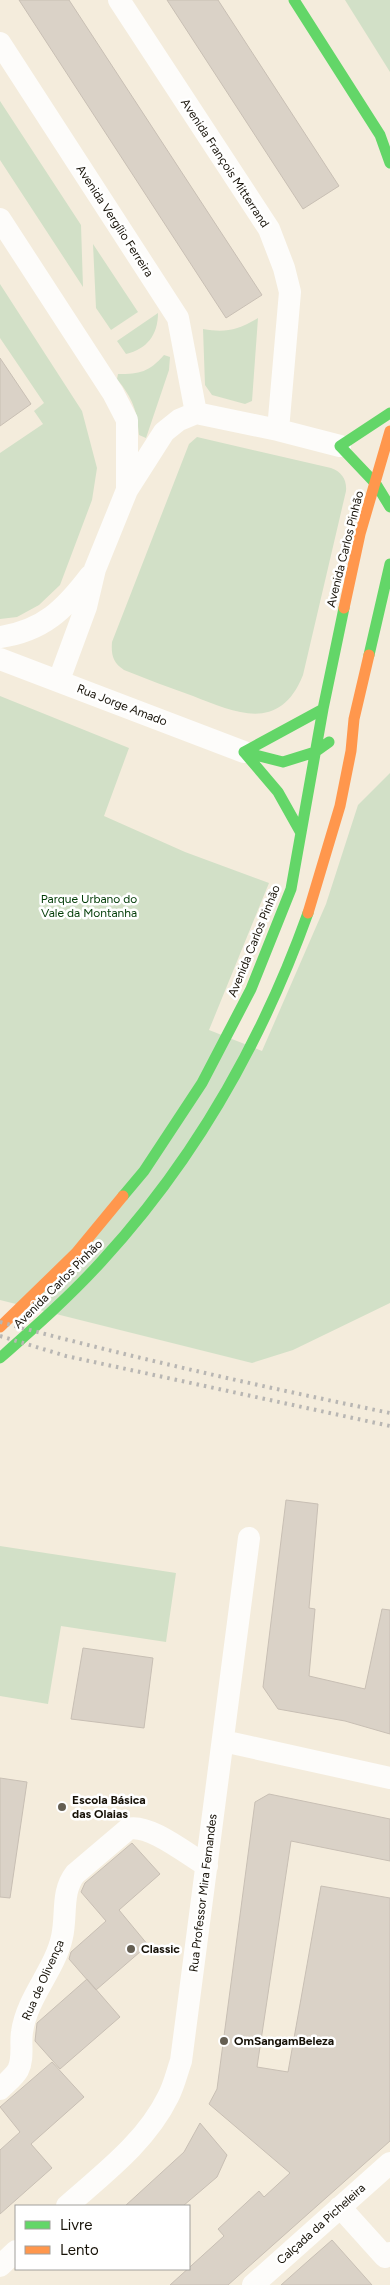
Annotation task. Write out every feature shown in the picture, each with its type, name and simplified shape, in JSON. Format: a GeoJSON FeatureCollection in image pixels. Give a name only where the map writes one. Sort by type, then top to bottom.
{"type":"FeatureCollection","features":[{"type":"Feature","properties":{"kind":"main road"},"geometry":{"type":"LineString","coordinates":[[294,0],[380,135],[390,162]]}},
{"type":"Feature","properties":{"kind":"main road"},"geometry":{"type":"LineString","coordinates":[[390,412],[340,446],[376,484],[390,507]]}},
{"type":"Feature","properties":{"kind":"main road","name":"Avenida Carlos Pinhão"},"geometry":{"type":"LineString","coordinates":[[0,1327],[45,1285],[99,1226],[144,1171],[174,1128],[228,1036],[252,989],[291,889],[322,710],[360,534],[390,431]]}},
{"type":"Feature","properties":{"kind":"main road","name":"Avenida Carlos Pinhão"},"geometry":{"type":"LineString","coordinates":[[0,1358],[56,1308],[94,1269],[163,1186],[224,1095],[258,1031],[295,949],[314,897],[341,798],[351,751],[353,723],[390,564]]}},
{"type":"Feature","properties":{"kind":"main road"},"geometry":{"type":"LineString","coordinates":[[244,752],[322,710]]}},
{"type":"Feature","properties":{"kind":"main road"},"geometry":{"type":"LineString","coordinates":[[244,752],[283,762],[315,752],[353,723]]}},
{"type":"Feature","properties":{"kind":"main road"},"geometry":{"type":"LineString","coordinates":[[244,752],[278,792],[302,833]]}},
{"type":"Feature","properties":{"kind":"street","name":"Avenida François Mitterrand"},"geometry":{"type":"LineString","coordinates":[[119,0],[269,229],[284,268],[290,292],[278,430]]}},
{"type":"Feature","properties":{"kind":"street","name":"Avenida Vergílio Ferreira"},"geometry":{"type":"LineString","coordinates":[[0,43],[178,318],[196,413]]}},
{"type":"Feature","properties":{"kind":"street"},"geometry":{"type":"LineString","coordinates":[[0,219],[113,393],[127,420],[127,490]]}},
{"type":"Feature","properties":{"kind":"street"},"geometry":{"type":"LineString","coordinates":[[59,680],[86,607],[95,569],[127,490],[164,432],[178,420],[196,413],[278,430],[340,446]]}},
{"type":"Feature","properties":{"kind":"street"},"geometry":{"type":"LineString","coordinates":[[0,637],[34,628],[59,612],[71,602],[95,569]]}},
{"type":"Feature","properties":{"kind":"street","name":"Rua Jorge Amado"},"geometry":{"type":"LineString","coordinates":[[0,659],[244,752]]}},
{"type":"Feature","properties":{"kind":"street","name":"Rua Professor Mira Fernandes"},"geometry":{"type":"LineString","coordinates":[[67,2205],[136,2143],[155,2120],[169,2096],[181,2061],[249,1538]]}},
{"type":"Feature","properties":{"kind":"street"},"geometry":{"type":"LineString","coordinates":[[223,1740],[390,1778]]}},
{"type":"Feature","properties":{"kind":"street","name":"Rua de Olivença"},"geometry":{"type":"LineString","coordinates":[[0,2089],[18,2069],[25,2018],[58,1950],[65,1922],[66,1894],[69,1882],[75,1874],[128,1829],[135,1827],[150,1832],[207,1866]]}},
{"type":"Feature","properties":{"kind":"street","name":"Calçada da Picheleira"},"geometry":{"type":"LineString","coordinates":[[253,2285],[390,2163]]}},
{"type":"Feature","properties":{"kind":"street"},"geometry":{"type":"LineString","coordinates":[[340,2207],[385,2257],[390,2253]]}},
{"type":"Feature","properties":{"kind":"street"},"geometry":{"type":"LineString","coordinates":[[0,2266],[15,2252]]}},
{"type":"Feature","properties":{"kind":"green space"},"geometry":{"type":"Polygon","coordinates":[[[345,0],[390,0],[390,72],[345,0]]]}},
{"type":"Feature","properties":{"kind":"green space"},"geometry":{"type":"Polygon","coordinates":[[[0,101],[81,225],[83,287],[0,160],[0,101]]]}},
{"type":"Feature","properties":{"kind":"green space"},"geometry":{"type":"Polygon","coordinates":[[[93,244],[138,312],[111,330],[96,308],[93,244]]]}},
{"type":"Feature","properties":{"kind":"green space"},"geometry":{"type":"Polygon","coordinates":[[[0,284],[82,411],[97,468],[92,500],[60,585],[39,605],[17,617],[0,619],[0,453],[43,424],[34,411],[44,403],[0,338],[0,284]]]}},
{"type":"Feature","properties":{"kind":"green space"},"geometry":{"type":"Polygon","coordinates":[[[158,313],[156,328],[150,340],[140,349],[126,354],[117,341],[158,313]]]}},
{"type":"Feature","properties":{"kind":"green space"},"geometry":{"type":"Polygon","coordinates":[[[258,318],[252,401],[245,404],[212,395],[205,385],[203,329],[218,331],[231,329],[258,318]]]}},
{"type":"Feature","properties":{"kind":"green space"},"geometry":{"type":"Polygon","coordinates":[[[164,355],[170,357],[169,370],[146,438],[139,435],[133,405],[117,379],[118,374],[144,371],[154,365],[164,355]]]}},
{"type":"Feature","properties":{"kind":"green space"},"geometry":{"type":"Polygon","coordinates":[[[197,437],[331,468],[341,474],[346,483],[346,491],[303,675],[293,693],[282,705],[269,712],[256,714],[225,708],[124,670],[117,664],[112,655],[112,642],[189,444],[197,437]]]}},
{"type":"Feature","properties":{"kind":"green space","name":"Parque Urbano do Vale da Montanha"},"geometry":{"type":"Polygon","coordinates":[[[0,696],[129,748],[104,816],[185,852],[269,883],[209,1030],[262,1051],[326,904],[358,805],[390,773],[390,1303],[293,1350],[252,1363],[0,1300],[0,696]]]}},
{"type":"Feature","properties":{"kind":"green space"},"geometry":{"type":"Polygon","coordinates":[[[0,1546],[176,1573],[166,1642],[61,1626],[48,1704],[0,1696],[0,1546]]]}},
{"type":"Feature","properties":{"kind":"building"},"geometry":{"type":"Polygon","coordinates":[[[19,0],[69,0],[262,295],[226,318],[19,0]]]}},
{"type":"Feature","properties":{"kind":"building"},"geometry":{"type":"Polygon","coordinates":[[[167,0],[218,0],[339,186],[303,209],[167,0]]]}},
{"type":"Feature","properties":{"kind":"building"},"geometry":{"type":"Polygon","coordinates":[[[0,358],[31,404],[0,426],[0,358]]]}},
{"type":"Feature","properties":{"kind":"building"},"geometry":{"type":"Polygon","coordinates":[[[286,1500],[318,1504],[309,1608],[315,1609],[309,1676],[365,1689],[382,1609],[390,1610],[390,1734],[345,1721],[278,1709],[263,1687],[286,1500]]]}},
{"type":"Feature","properties":{"kind":"building"},"geometry":{"type":"Polygon","coordinates":[[[83,1648],[153,1658],[144,1728],[71,1719],[83,1648]]]}},
{"type":"Feature","properties":{"kind":"building"},"geometry":{"type":"Polygon","coordinates":[[[0,1778],[27,1782],[10,1898],[0,1897],[0,1778]]]}},
{"type":"Feature","properties":{"kind":"building"},"geometry":{"type":"Polygon","coordinates":[[[269,1794],[390,1819],[390,1861],[291,1841],[257,2067],[288,2072],[321,1886],[390,1898],[390,2141],[228,2285],[170,2285],[187,2270],[190,2270],[190,2267],[224,2236],[218,2229],[259,2191],[264,2197],[290,2173],[209,2104],[217,2089],[255,1802],[269,1794]]]}},
{"type":"Feature","properties":{"kind":"building"},"geometry":{"type":"Polygon","coordinates":[[[132,1843],[160,1874],[119,1910],[148,1945],[96,1990],[69,1959],[71,1952],[106,1921],[81,1892],[85,1883],[132,1843]]]}},
{"type":"Feature","properties":{"kind":"building"},"geometry":{"type":"Polygon","coordinates":[[[87,1979],[120,2017],[60,2069],[35,2041],[37,2023],[87,1979]]]}},
{"type":"Feature","properties":{"kind":"building"},"geometry":{"type":"Polygon","coordinates":[[[52,2062],[84,2097],[31,2144],[52,2168],[0,2214],[0,2150],[20,2132],[0,2107],[52,2062]]]}},
{"type":"Feature","properties":{"kind":"building"},"geometry":{"type":"Polygon","coordinates":[[[200,2123],[227,2155],[217,2177],[184,2205],[126,2205],[184,2152],[200,2123]]]}},
{"type":"Feature","properties":{"kind":"building"},"geometry":{"type":"Polygon","coordinates":[[[332,2240],[372,2285],[281,2285],[308,2261],[332,2240]]]}},
{"type":"Feature","properties":{"kind":"railway"},"geometry":{"type":"LineString","coordinates":[[0,1322],[194,1370],[390,1413]]}},
{"type":"Feature","properties":{"kind":"railway"},"geometry":{"type":"LineString","coordinates":[[0,1336],[66,1356],[390,1426]]}},
{"type":"Feature","properties":{"kind":"traffic: fast"},"geometry":{"type":"LineString","coordinates":[[294,0],[380,135],[390,163]]}},
{"type":"Feature","properties":{"kind":"traffic: fast"},"geometry":{"type":"LineString","coordinates":[[390,413],[340,446],[376,484],[390,507]]}},
{"type":"Feature","properties":{"kind":"traffic: fast"},"geometry":{"type":"LineString","coordinates":[[369,655],[390,564]]}},
{"type":"Feature","properties":{"kind":"traffic: fast"},"geometry":{"type":"LineString","coordinates":[[123,1196],[144,1171],[202,1083],[251,989],[291,889],[323,709],[344,608]]}},
{"type":"Feature","properties":{"kind":"traffic: fast"},"geometry":{"type":"LineString","coordinates":[[244,752],[323,709]]}},
{"type":"Feature","properties":{"kind":"traffic: fast"},"geometry":{"type":"LineString","coordinates":[[244,752],[283,762],[315,752],[329,742]]}},
{"type":"Feature","properties":{"kind":"traffic: fast"},"geometry":{"type":"LineString","coordinates":[[244,752],[278,792],[301,833]]}},
{"type":"Feature","properties":{"kind":"traffic: fast"},"geometry":{"type":"LineString","coordinates":[[0,1358],[89,1275],[135,1223],[166,1183],[222,1098],[247,1053],[290,961],[308,913]]}},
{"type":"Feature","properties":{"kind":"traffic: slow"},"geometry":{"type":"LineString","coordinates":[[344,608],[360,534],[390,431]]}},
{"type":"Feature","properties":{"kind":"traffic: slow"},"geometry":{"type":"LineString","coordinates":[[308,913],[340,806],[351,751],[354,719],[369,655]]}},
{"type":"Feature","properties":{"kind":"traffic: slow"},"geometry":{"type":"LineString","coordinates":[[0,1327],[76,1253],[123,1196]]}},
{"type":"Feature","properties":{"kind":"place","name":"Escola Básica das Olaias"},"geometry":{"type":"Point","coordinates":[62,1807]}},
{"type":"Feature","properties":{"kind":"place","name":"Classic"},"geometry":{"type":"Point","coordinates":[131,1949]}},
{"type":"Feature","properties":{"kind":"place","name":"OmSangamBeleza"},"geometry":{"type":"Point","coordinates":[224,2041]}}]}
